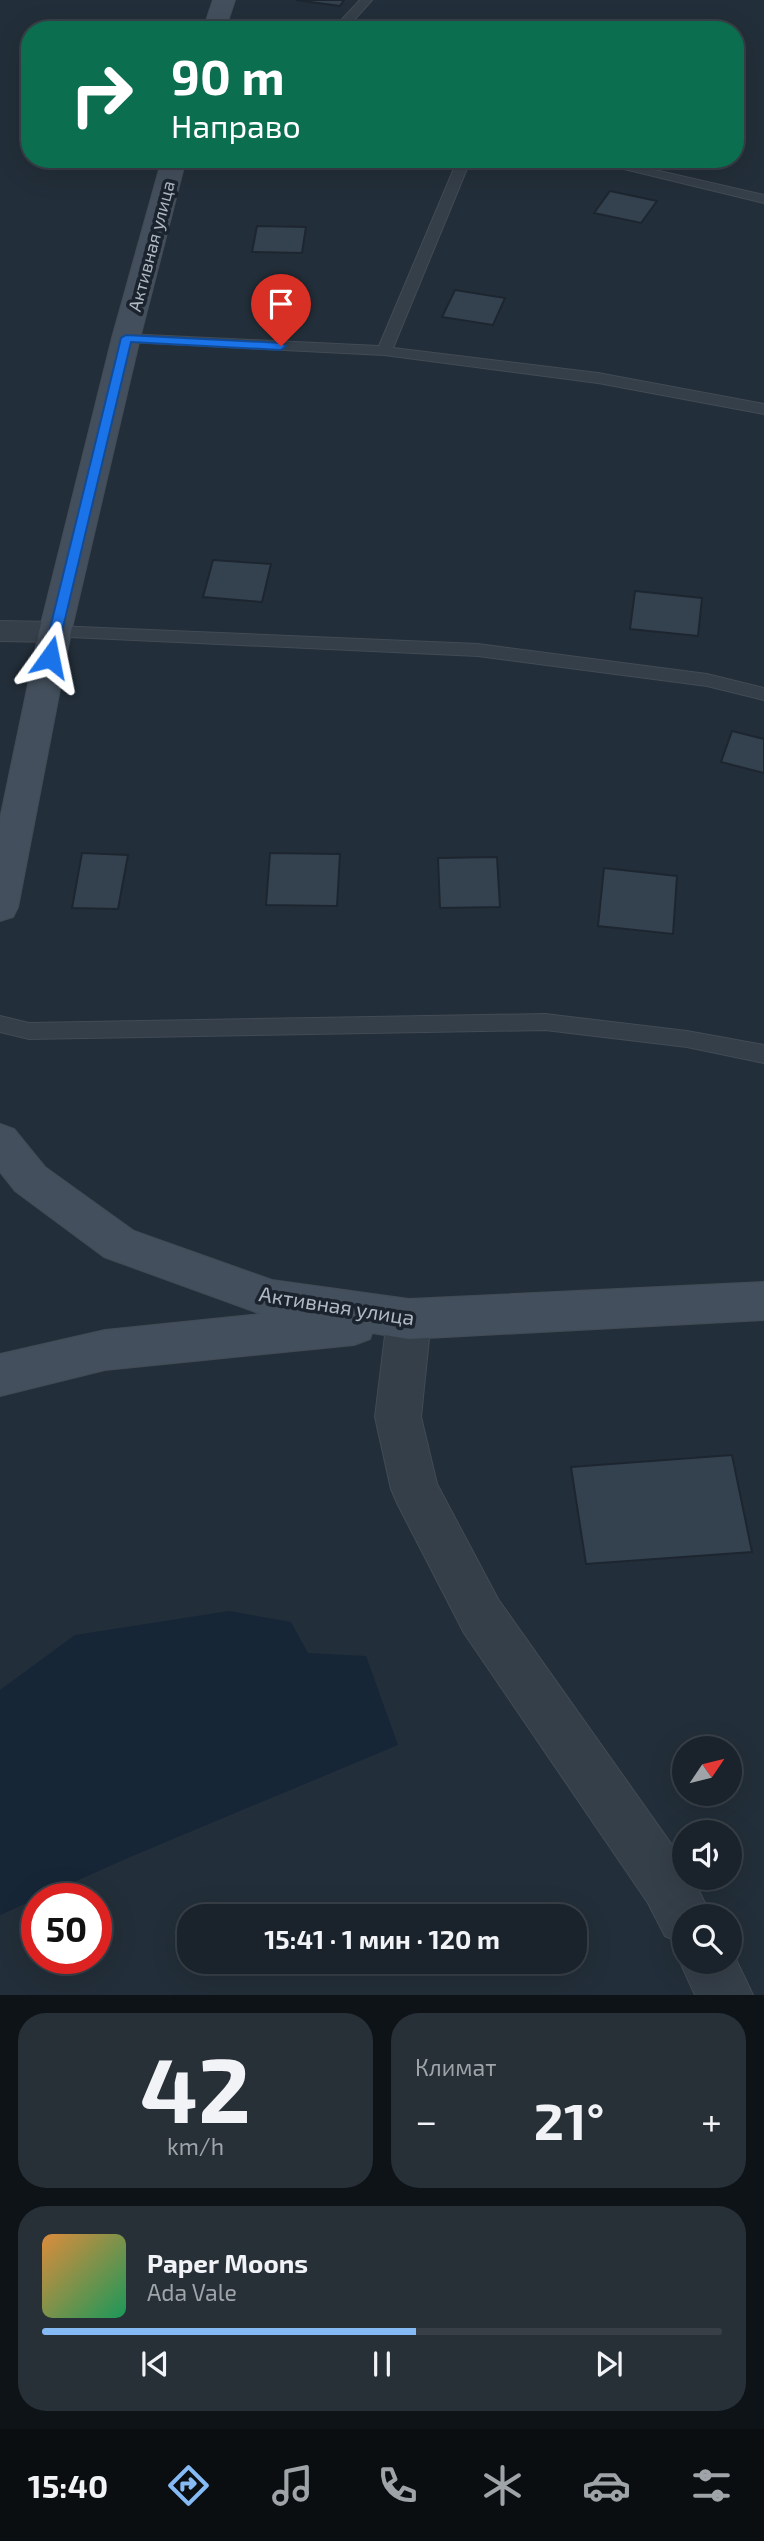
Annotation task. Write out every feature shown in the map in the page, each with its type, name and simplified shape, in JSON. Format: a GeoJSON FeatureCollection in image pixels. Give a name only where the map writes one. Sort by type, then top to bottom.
{"type":"FeatureCollection","features":[{"type":"Feature","properties":{"kind":"main road"},"geometry":{"type":"LineString","coordinates":[[217,21],[224,0]]}},
{"type":"Feature","properties":{"kind":"main road","name":"Активная улица"},"geometry":{"type":"LineString","coordinates":[[0,907],[55,632],[126,338],[172,168]]}},
{"type":"Feature","properties":{"kind":"main road","name":"Активная улица"},"geometry":{"type":"LineString","coordinates":[[0,1141],[30,1179],[118,1244],[272,1299],[409,1319],[764,1301]]}},
{"type":"Feature","properties":{"kind":"main road"},"geometry":{"type":"LineString","coordinates":[[0,1375],[105,1350],[409,1319]]}},
{"type":"Feature","properties":{"kind":"street"},"geometry":{"type":"LineString","coordinates":[[0,631],[55,632]]}},
{"type":"Feature","properties":{"kind":"street"},"geometry":{"type":"LineString","coordinates":[[409,1319],[398,1417],[415,1489],[481,1616],[667,1884],[678,1904]]}},
{"type":"Feature","properties":{"kind":"street"},"geometry":{"type":"LineString","coordinates":[[714,1974],[725,1995]]}},
{"type":"Feature","properties":{"kind":"lane"},"geometry":{"type":"LineString","coordinates":[[346,21],[366,0]]}},
{"type":"Feature","properties":{"kind":"lane"},"geometry":{"type":"LineString","coordinates":[[384,351],[461,168]]}},
{"type":"Feature","properties":{"kind":"lane"},"geometry":{"type":"LineString","coordinates":[[628,168],[764,199]]}},
{"type":"Feature","properties":{"kind":"lane"},"geometry":{"type":"LineString","coordinates":[[126,338],[384,351],[598,377],[764,409]]}},
{"type":"Feature","properties":{"kind":"lane"},"geometry":{"type":"LineString","coordinates":[[55,632],[478,650],[707,680],[764,694]]}},
{"type":"Feature","properties":{"kind":"lane"},"geometry":{"type":"LineString","coordinates":[[0,1024],[29,1031],[545,1021],[687,1039],[764,1054]]}},
{"type":"Feature","properties":{"kind":"water"},"geometry":{"type":"Polygon","coordinates":[[[229,1611],[291,1622],[308,1653],[366,1656],[398,1745],[72,1883],[21,1883],[21,1906],[0,1915],[0,1690],[75,1635],[229,1611]]]}},
{"type":"Feature","properties":{"kind":"building"},"geometry":{"type":"Polygon","coordinates":[[[296,0],[344,0],[340,6],[296,0]]]}},
{"type":"Feature","properties":{"kind":"building"},"geometry":{"type":"Polygon","coordinates":[[[610,191],[657,201],[641,223],[594,213],[610,191]]]}},
{"type":"Feature","properties":{"kind":"building"},"geometry":{"type":"Polygon","coordinates":[[[257,226],[306,227],[302,253],[252,252],[257,226]]]}},
{"type":"Feature","properties":{"kind":"building"},"geometry":{"type":"Polygon","coordinates":[[[455,290],[505,298],[493,325],[442,317],[455,290]]]}},
{"type":"Feature","properties":{"kind":"building"},"geometry":{"type":"Polygon","coordinates":[[[213,560],[271,564],[262,602],[203,597],[213,560]]]}},
{"type":"Feature","properties":{"kind":"building"},"geometry":{"type":"Polygon","coordinates":[[[635,591],[702,598],[698,636],[630,629],[635,591]]]}},
{"type":"Feature","properties":{"kind":"building"},"geometry":{"type":"Polygon","coordinates":[[[732,731],[764,739],[764,773],[721,762],[732,731]]]}},
{"type":"Feature","properties":{"kind":"building"},"geometry":{"type":"Polygon","coordinates":[[[82,853],[128,855],[118,909],[72,908],[82,853]]]}},
{"type":"Feature","properties":{"kind":"building"},"geometry":{"type":"Polygon","coordinates":[[[270,853],[340,854],[337,906],[266,905],[270,853]]]}},
{"type":"Feature","properties":{"kind":"building"},"geometry":{"type":"Polygon","coordinates":[[[497,857],[500,907],[440,908],[438,858],[497,857]]]}},
{"type":"Feature","properties":{"kind":"building"},"geometry":{"type":"Polygon","coordinates":[[[604,868],[677,876],[673,934],[598,926],[604,868]]]}},
{"type":"Feature","properties":{"kind":"building"},"geometry":{"type":"Polygon","coordinates":[[[732,1455],[752,1552],[586,1564],[571,1467],[732,1455]]]}},
{"type":"Feature","properties":{"kind":"route"},"geometry":{"type":"LineString","coordinates":[[50,657],[126,338],[281,346]]}}]}
